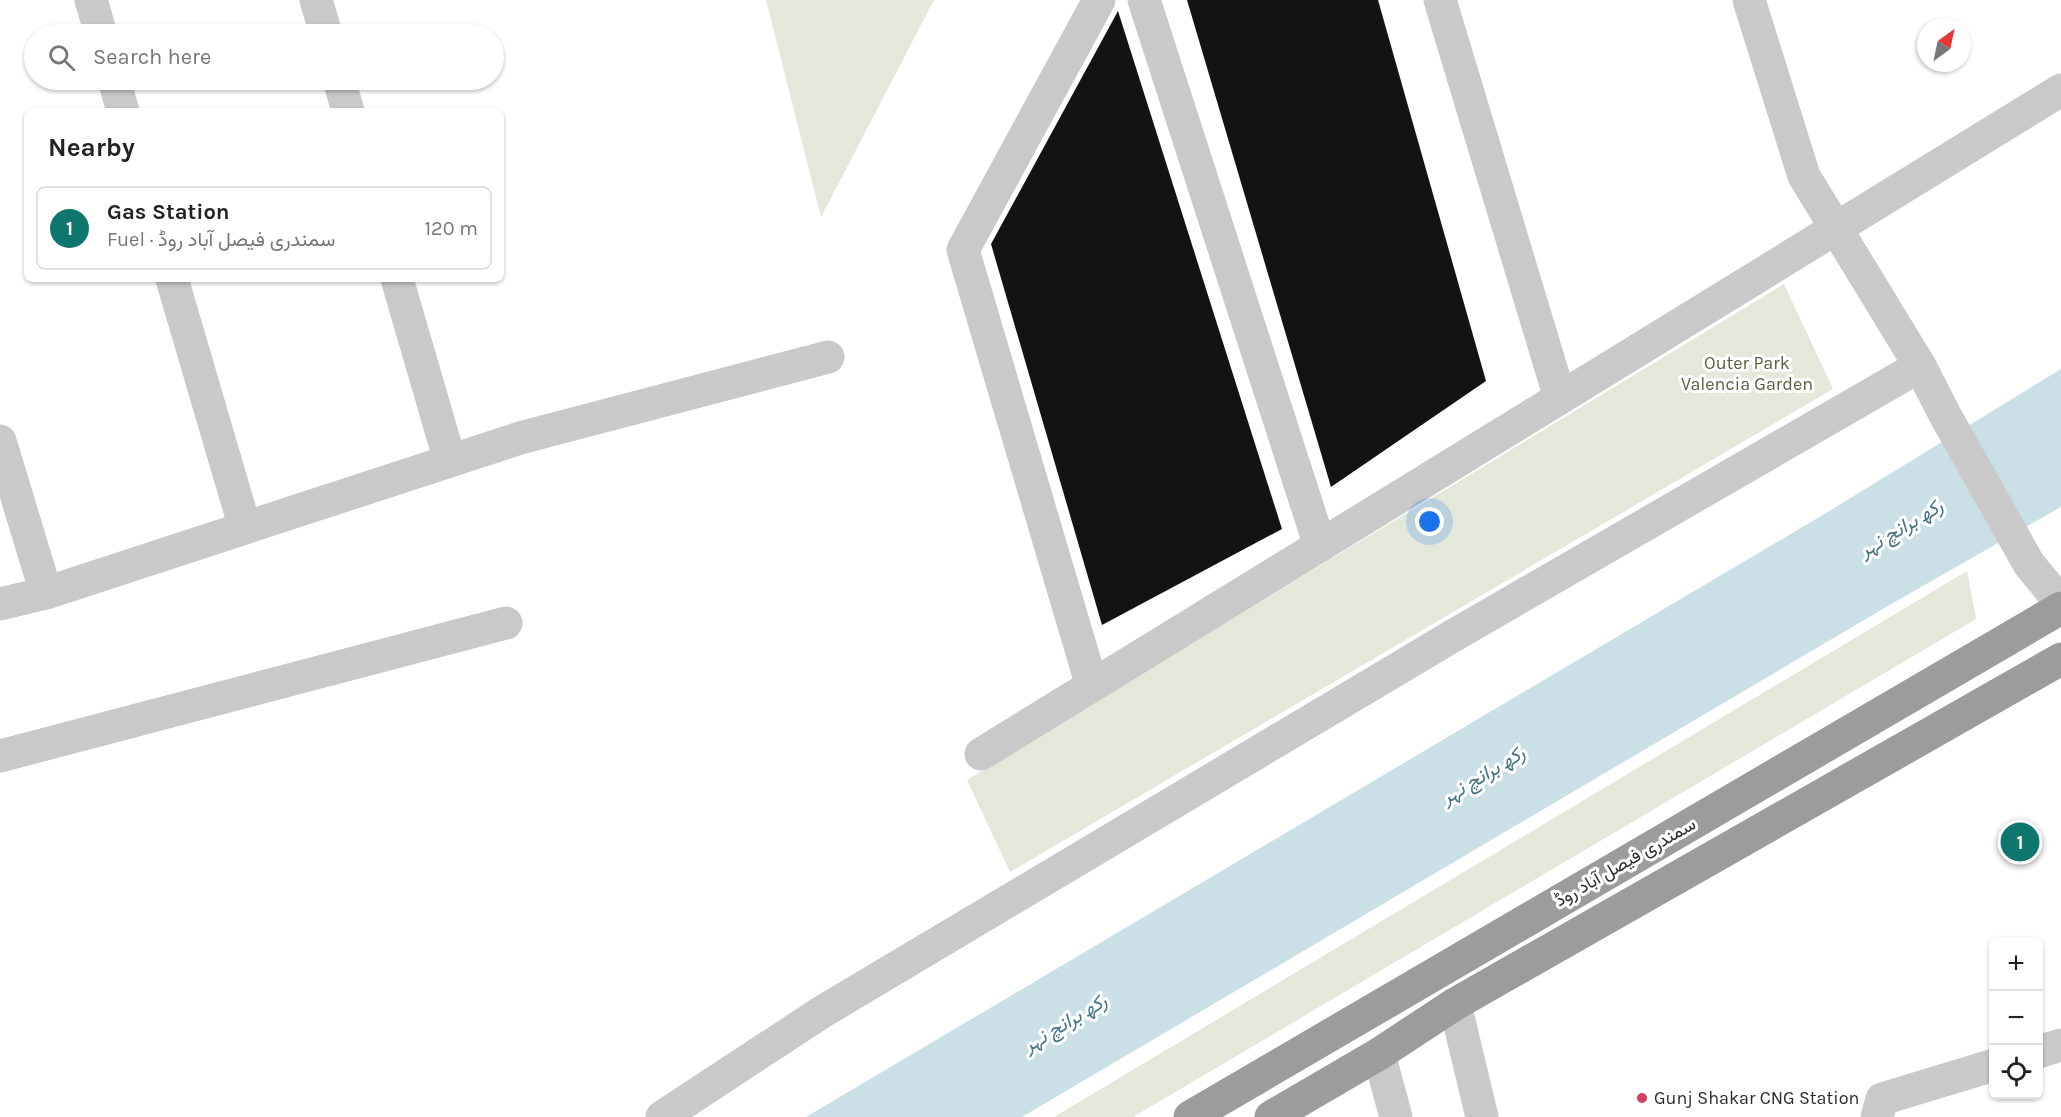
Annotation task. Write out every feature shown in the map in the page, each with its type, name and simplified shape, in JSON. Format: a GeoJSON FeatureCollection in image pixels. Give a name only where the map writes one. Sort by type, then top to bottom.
{"type":"FeatureCollection","features":[{"type":"Feature","properties":{"kind":"highway","name":"سمندری فیصل آباد روڈ"},"geometry":{"type":"LineString","coordinates":[[1190,1117],[2061,608]]}},
{"type":"Feature","properties":{"kind":"highway"},"geometry":{"type":"LineString","coordinates":[[1271,1117],[1379,1054],[1455,1004],[2061,659]]}},
{"type":"Feature","properties":{"kind":"street"},"geometry":{"type":"LineString","coordinates":[[91,0],[98,24]]}},
{"type":"Feature","properties":{"kind":"street"},"geometry":{"type":"LineString","coordinates":[[316,0],[323,24]]}},
{"type":"Feature","properties":{"kind":"street"},"geometry":{"type":"LineString","coordinates":[[1092,686],[963,250],[1099,0]]}},
{"type":"Feature","properties":{"kind":"street"},"geometry":{"type":"LineString","coordinates":[[1144,0],[1320,546]]}},
{"type":"Feature","properties":{"kind":"street"},"geometry":{"type":"LineString","coordinates":[[1440,0],[1560,398]]}},
{"type":"Feature","properties":{"kind":"street"},"geometry":{"type":"LineString","coordinates":[[1749,0],[1804,176],[1920,366],[2029,564],[2061,603]]}},
{"type":"Feature","properties":{"kind":"street"},"geometry":{"type":"LineString","coordinates":[[117,90],[122,108]]}},
{"type":"Feature","properties":{"kind":"street"},"geometry":{"type":"LineString","coordinates":[[342,90],[347,108]]}},
{"type":"Feature","properties":{"kind":"street"},"geometry":{"type":"LineString","coordinates":[[981,754],[2061,90]]}},
{"type":"Feature","properties":{"kind":"street"},"geometry":{"type":"LineString","coordinates":[[173,282],[245,528]]}},
{"type":"Feature","properties":{"kind":"street"},"geometry":{"type":"LineString","coordinates":[[398,282],[450,461]]}},
{"type":"Feature","properties":{"kind":"street"},"geometry":{"type":"LineString","coordinates":[[0,604],[46,593],[520,438],[828,357]]}},
{"type":"Feature","properties":{"kind":"street"},"geometry":{"type":"LineString","coordinates":[[662,1117],[832,1006],[1451,637],[1920,366]]}},
{"type":"Feature","properties":{"kind":"street"},"geometry":{"type":"LineString","coordinates":[[0,441],[46,593]]}},
{"type":"Feature","properties":{"kind":"street"},"geometry":{"type":"LineString","coordinates":[[0,756],[506,622]]}},
{"type":"Feature","properties":{"kind":"street"},"geometry":{"type":"LineString","coordinates":[[1455,1004],[1482,1117]]}},
{"type":"Feature","properties":{"kind":"street"},"geometry":{"type":"LineString","coordinates":[[2043,1050],[2061,1045]]}},
{"type":"Feature","properties":{"kind":"street"},"geometry":{"type":"LineString","coordinates":[[1379,1054],[1396,1117]]}},
{"type":"Feature","properties":{"kind":"street"},"geometry":{"type":"LineString","coordinates":[[1877,1117],[1882,1099],[1989,1067]]}},
{"type":"Feature","properties":{"kind":"green space"},"geometry":{"type":"Polygon","coordinates":[[[766,0],[934,0],[821,217],[766,0]]]}},
{"type":"Feature","properties":{"kind":"green space","name":"Outer Park Valencia Garden"},"geometry":{"type":"Polygon","coordinates":[[[1784,284],[1833,389],[1010,872],[967,780],[1784,284]]]}},
{"type":"Feature","properties":{"kind":"green space"},"geometry":{"type":"Polygon","coordinates":[[[1967,571],[1976,619],[1133,1117],[1054,1117],[1967,571]]]}},
{"type":"Feature","properties":{"kind":"water","name":"رکھ برانچ نہر"},"geometry":{"type":"Polygon","coordinates":[[[2061,369],[2061,507],[1893,603],[1022,1117],[806,1117],[1831,510],[2061,369]]]}},
{"type":"Feature","properties":{"kind":"building"},"geometry":{"type":"Polygon","coordinates":[[[1187,0],[1378,0],[1486,381],[1331,487],[1187,0]]]}},
{"type":"Feature","properties":{"kind":"building"},"geometry":{"type":"Polygon","coordinates":[[[1118,11],[1282,529],[1102,625],[991,244],[1118,11]]]}},
{"type":"Feature","properties":{"kind":"place","name":"Gas Station"},"geometry":{"type":"Point","coordinates":[2020,842]}},
{"type":"Feature","properties":{"kind":"place","name":"Gunj Shakar CNG Station"},"geometry":{"type":"Point","coordinates":[1642,1098]}}]}
